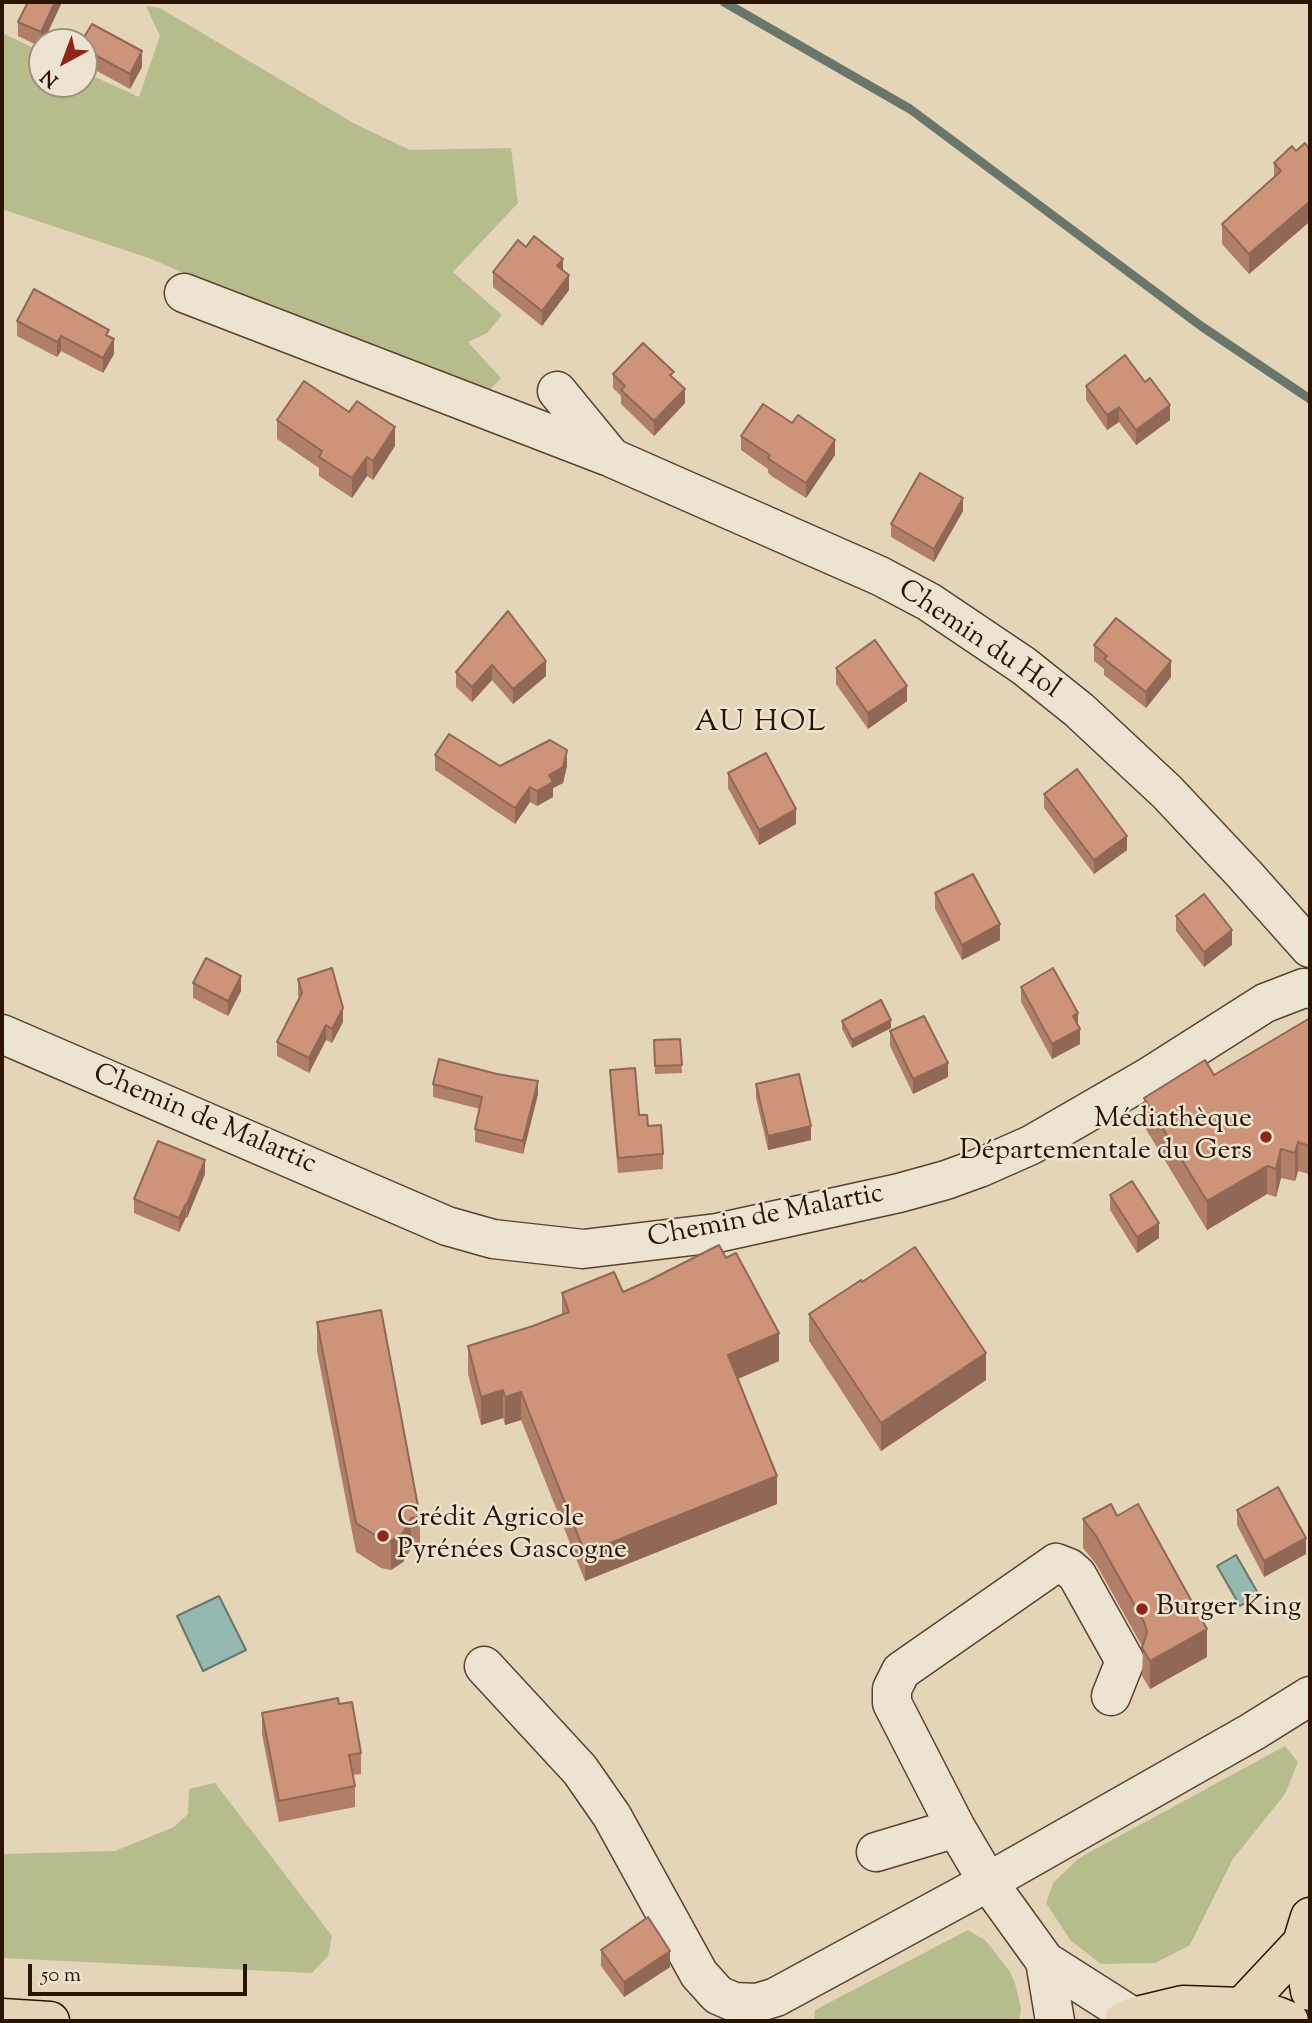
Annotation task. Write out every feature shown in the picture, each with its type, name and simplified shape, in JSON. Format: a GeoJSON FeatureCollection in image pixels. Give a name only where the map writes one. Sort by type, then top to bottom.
{"type":"FeatureCollection","features":[{"type":"Feature","properties":{"kind":"main road"},"geometry":{"type":"LineString","coordinates":[[1306,1930],[1310,1991]]}},
{"type":"Feature","properties":{"kind":"main road"},"geometry":{"type":"LineString","coordinates":[[1242,2007],[1306,1930]]}},
{"type":"Feature","properties":{"kind":"main road"},"geometry":{"type":"LineString","coordinates":[[1128,2019],[1183,2005],[1242,2007],[1277,2015],[1289,2021]]}},
{"type":"Feature","properties":{"kind":"main road"},"geometry":{"type":"LineString","coordinates":[[2,2018],[50,2021]]}},
{"type":"Feature","properties":{"kind":"street"},"geometry":{"type":"LineString","coordinates":[[184,293],[612,458]]}},
{"type":"Feature","properties":{"kind":"street","name":"Chemin du Hol"},"geometry":{"type":"LineString","coordinates":[[557,391],[612,458],[880,576],[929,602],[1024,666],[1079,710],[1167,792],[1310,948]]}},
{"type":"Feature","properties":{"kind":"street","name":"Chemin de Malartic"},"geometry":{"type":"LineString","coordinates":[[2,1034],[447,1226],[494,1239],[583,1249],[717,1233],[946,1180],[1031,1145],[1147,1078],[1265,1003],[1304,988],[1310,989]]}},
{"type":"Feature","properties":{"kind":"street"},"geometry":{"type":"LineString","coordinates":[[1111,1696],[1125,1661],[1077,1575],[1069,1568],[1056,1563],[901,1671],[892,1689],[892,1703],[956,1828],[988,1882],[1045,1961],[1128,2019]]}},
{"type":"Feature","properties":{"kind":"street"},"geometry":{"type":"LineString","coordinates":[[484,1666],[580,1770],[612,1816],[699,1974],[718,1995],[734,2002],[757,2003],[776,1997],[988,1882],[1252,1732],[1310,1696]]}},
{"type":"Feature","properties":{"kind":"street"},"geometry":{"type":"LineString","coordinates":[[876,1852],[956,1828]]}},
{"type":"Feature","properties":{"kind":"street"},"geometry":{"type":"LineString","coordinates":[[1045,1961],[1055,2021]]}},
{"type":"Feature","properties":{"kind":"green space"},"geometry":{"type":"Polygon","coordinates":[[[146,6],[160,8],[355,124],[410,150],[511,148],[518,203],[453,272],[502,315],[487,333],[468,342],[501,378],[490,390],[472,390],[149,258],[2,209],[2,33],[28,45],[28,98],[98,98],[98,78],[139,97],[160,36],[146,6]]]}},
{"type":"Feature","properties":{"kind":"green space"},"geometry":{"type":"Polygon","coordinates":[[[1285,1746],[1298,1762],[1285,1794],[1233,1859],[1190,1945],[1155,1963],[1101,1964],[1071,1941],[1046,1903],[1053,1883],[1079,1858],[1285,1746]]]}},
{"type":"Feature","properties":{"kind":"green space"},"geometry":{"type":"Polygon","coordinates":[[[215,1783],[332,1936],[328,1956],[312,1973],[2,1958],[2,1854],[115,1851],[174,1827],[188,1814],[189,1789],[215,1783]]]}},
{"type":"Feature","properties":{"kind":"green space"},"geometry":{"type":"Polygon","coordinates":[[[968,1930],[986,1941],[1010,1972],[1021,2008],[1019,2021],[814,2021],[815,2010],[968,1930]]]}},
{"type":"Feature","properties":{"kind":"water"},"geometry":{"type":"Polygon","coordinates":[[[1236,1555],[1259,1595],[1240,1606],[1217,1566],[1236,1555]]]}},
{"type":"Feature","properties":{"kind":"water"},"geometry":{"type":"Polygon","coordinates":[[[219,1596],[246,1650],[203,1671],[177,1616],[219,1596]]]}},
{"type":"Feature","properties":{"kind":"building"},"geometry":{"type":"Polygon","coordinates":[[[28,2],[55,2],[43,28],[32,28],[18,22],[28,2]]]}},
{"type":"Feature","properties":{"kind":"building"},"geometry":{"type":"Polygon","coordinates":[[[92,24],[142,51],[130,74],[98,57],[98,28],[90,28],[92,24]]]}},
{"type":"Feature","properties":{"kind":"building"},"geometry":{"type":"Polygon","coordinates":[[[1305,143],[1310,150],[1310,205],[1308,203],[1249,254],[1222,224],[1281,171],[1274,163],[1292,146],[1296,151],[1305,143]]]}},
{"type":"Feature","properties":{"kind":"building"},"geometry":{"type":"Polygon","coordinates":[[[534,236],[563,259],[557,266],[569,275],[542,311],[493,272],[518,240],[526,247],[534,236]]]}},
{"type":"Feature","properties":{"kind":"building"},"geometry":{"type":"Polygon","coordinates":[[[34,289],[109,330],[106,335],[114,339],[103,358],[61,336],[57,342],[17,321],[34,289]]]}},
{"type":"Feature","properties":{"kind":"building"},"geometry":{"type":"Polygon","coordinates":[[[643,343],[674,372],[670,375],[685,389],[654,421],[621,390],[625,386],[613,374],[643,343]]]}},
{"type":"Feature","properties":{"kind":"building"},"geometry":{"type":"Polygon","coordinates":[[[1125,355],[1145,382],[1150,378],[1170,405],[1136,430],[1119,407],[1107,415],[1086,386],[1125,355]]]}},
{"type":"Feature","properties":{"kind":"building"},"geometry":{"type":"Polygon","coordinates":[[[304,381],[349,412],[357,401],[395,427],[373,461],[367,457],[352,478],[319,457],[322,451],[277,420],[304,381]]]}},
{"type":"Feature","properties":{"kind":"building"},"geometry":{"type":"Polygon","coordinates":[[[763,404],[792,423],[798,415],[835,440],[806,483],[773,462],[768,458],[770,455],[741,436],[763,404]]]}},
{"type":"Feature","properties":{"kind":"building"},"geometry":{"type":"Polygon","coordinates":[[[920,473],[963,498],[934,549],[891,524],[920,473]]]}},
{"type":"Feature","properties":{"kind":"building"},"geometry":{"type":"Polygon","coordinates":[[[508,611],[546,661],[513,689],[492,665],[472,687],[456,672],[508,611]]]}},
{"type":"Feature","properties":{"kind":"building"},"geometry":{"type":"Polygon","coordinates":[[[1116,618],[1171,661],[1146,692],[1104,659],[1107,656],[1094,645],[1116,618]]]}},
{"type":"Feature","properties":{"kind":"building"},"geometry":{"type":"Polygon","coordinates":[[[875,640],[907,686],[868,713],[836,668],[875,640]]]}},
{"type":"Feature","properties":{"kind":"building"},"geometry":{"type":"Polygon","coordinates":[[[449,734],[500,766],[550,740],[567,750],[563,767],[549,775],[553,782],[537,791],[530,787],[515,808],[435,755],[449,734]]]}},
{"type":"Feature","properties":{"kind":"building"},"geometry":{"type":"Polygon","coordinates":[[[766,753],[796,809],[759,830],[728,773],[766,753]]]}},
{"type":"Feature","properties":{"kind":"building"},"geometry":{"type":"Polygon","coordinates":[[[1077,769],[1127,836],[1094,860],[1044,794],[1077,769]]]}},
{"type":"Feature","properties":{"kind":"building"},"geometry":{"type":"Polygon","coordinates":[[[973,874],[1000,924],[962,945],[935,893],[973,874]]]}},
{"type":"Feature","properties":{"kind":"building"},"geometry":{"type":"Polygon","coordinates":[[[1204,894],[1232,930],[1204,952],[1176,916],[1204,894]]]}},
{"type":"Feature","properties":{"kind":"building"},"geometry":{"type":"Polygon","coordinates":[[[206,958],[241,976],[228,1001],[193,983],[206,958]]]}},
{"type":"Feature","properties":{"kind":"building"},"geometry":{"type":"Polygon","coordinates":[[[332,968],[343,1008],[332,1029],[326,1025],[309,1058],[277,1042],[302,993],[298,979],[332,968]]]}},
{"type":"Feature","properties":{"kind":"building"},"geometry":{"type":"Polygon","coordinates":[[[1053,968],[1078,1013],[1073,1016],[1080,1029],[1052,1044],[1021,987],[1053,968]]]}},
{"type":"Feature","properties":{"kind":"building"},"geometry":{"type":"Polygon","coordinates":[[[881,1000],[891,1020],[852,1040],[842,1021],[881,1000]]]}},
{"type":"Feature","properties":{"kind":"building"},"geometry":{"type":"Polygon","coordinates":[[[924,1016],[948,1063],[913,1079],[890,1031],[924,1016]]]}},
{"type":"Feature","properties":{"kind":"building"},"geometry":{"type":"Polygon","coordinates":[[[1310,1018],[1309,1146],[1298,1142],[1295,1153],[1281,1149],[1276,1169],[1267,1166],[1207,1201],[1144,1098],[1205,1060],[1214,1075],[1310,1018]]]}},
{"type":"Feature","properties":{"kind":"building"},"geometry":{"type":"Polygon","coordinates":[[[680,1039],[682,1065],[655,1066],[654,1040],[680,1039]]]}},
{"type":"Feature","properties":{"kind":"building"},"geometry":{"type":"Polygon","coordinates":[[[439,1059],[538,1081],[523,1141],[475,1129],[482,1097],[433,1084],[439,1059]]]}},
{"type":"Feature","properties":{"kind":"building"},"geometry":{"type":"Polygon","coordinates":[[[635,1068],[639,1115],[647,1115],[648,1126],[661,1125],[663,1154],[618,1158],[610,1070],[635,1068]]]}},
{"type":"Feature","properties":{"kind":"building"},"geometry":{"type":"Polygon","coordinates":[[[799,1074],[811,1126],[768,1136],[756,1084],[799,1074]]]}},
{"type":"Feature","properties":{"kind":"building"},"geometry":{"type":"Polygon","coordinates":[[[158,1141],[205,1160],[179,1218],[134,1199],[158,1141]]]}},
{"type":"Feature","properties":{"kind":"building"},"geometry":{"type":"Polygon","coordinates":[[[1132,1181],[1159,1223],[1137,1237],[1110,1195],[1132,1181]]]}},
{"type":"Feature","properties":{"kind":"building"},"geometry":{"type":"Polygon","coordinates":[[[719,1245],[726,1258],[736,1253],[779,1333],[728,1355],[777,1476],[585,1553],[521,1392],[505,1397],[503,1390],[481,1397],[468,1346],[569,1312],[562,1293],[614,1272],[623,1292],[719,1245]]]}},
{"type":"Feature","properties":{"kind":"building"},"geometry":{"type":"Polygon","coordinates":[[[915,1247],[986,1353],[881,1423],[809,1314],[915,1247]]]}},
{"type":"Feature","properties":{"kind":"building"},"geometry":{"type":"Polygon","coordinates":[[[381,1310],[420,1517],[411,1518],[403,1533],[391,1541],[381,1539],[356,1523],[317,1322],[381,1310]]]}},
{"type":"Feature","properties":{"kind":"building"},"geometry":{"type":"Polygon","coordinates":[[[1278,1487],[1306,1538],[1264,1561],[1237,1510],[1278,1487]]]}},
{"type":"Feature","properties":{"kind":"building"},"geometry":{"type":"Polygon","coordinates":[[[1111,1504],[1117,1516],[1138,1504],[1207,1629],[1150,1661],[1142,1648],[1147,1632],[1144,1622],[1096,1536],[1083,1519],[1111,1504]]]}},
{"type":"Feature","properties":{"kind":"building"},"geometry":{"type":"Polygon","coordinates":[[[338,1698],[339,1704],[352,1702],[361,1753],[349,1755],[355,1786],[279,1801],[262,1713],[338,1698]]]}},
{"type":"Feature","properties":{"kind":"building"},"geometry":{"type":"Polygon","coordinates":[[[648,1917],[670,1951],[624,1982],[601,1950],[648,1917]]]}},
{"type":"Feature","properties":{"kind":"waterway"},"geometry":{"type":"LineString","coordinates":[[724,2],[910,109],[1201,326],[1310,399]]}},
{"type":"Feature","properties":{"kind":"place","name":"Médiathèque Départementale du Gers"},"geometry":{"type":"Point","coordinates":[1266,1137]}},
{"type":"Feature","properties":{"kind":"place","name":"Crédit Agricole Pyrénées Gascogne"},"geometry":{"type":"Point","coordinates":[383,1536]}},
{"type":"Feature","properties":{"kind":"place","name":"Burger King"},"geometry":{"type":"Point","coordinates":[1142,1609]}},
{"type":"Feature","properties":{"kind":"district","name":"AU HOL"},"geometry":{"type":"Point","coordinates":[761,725]}}]}
